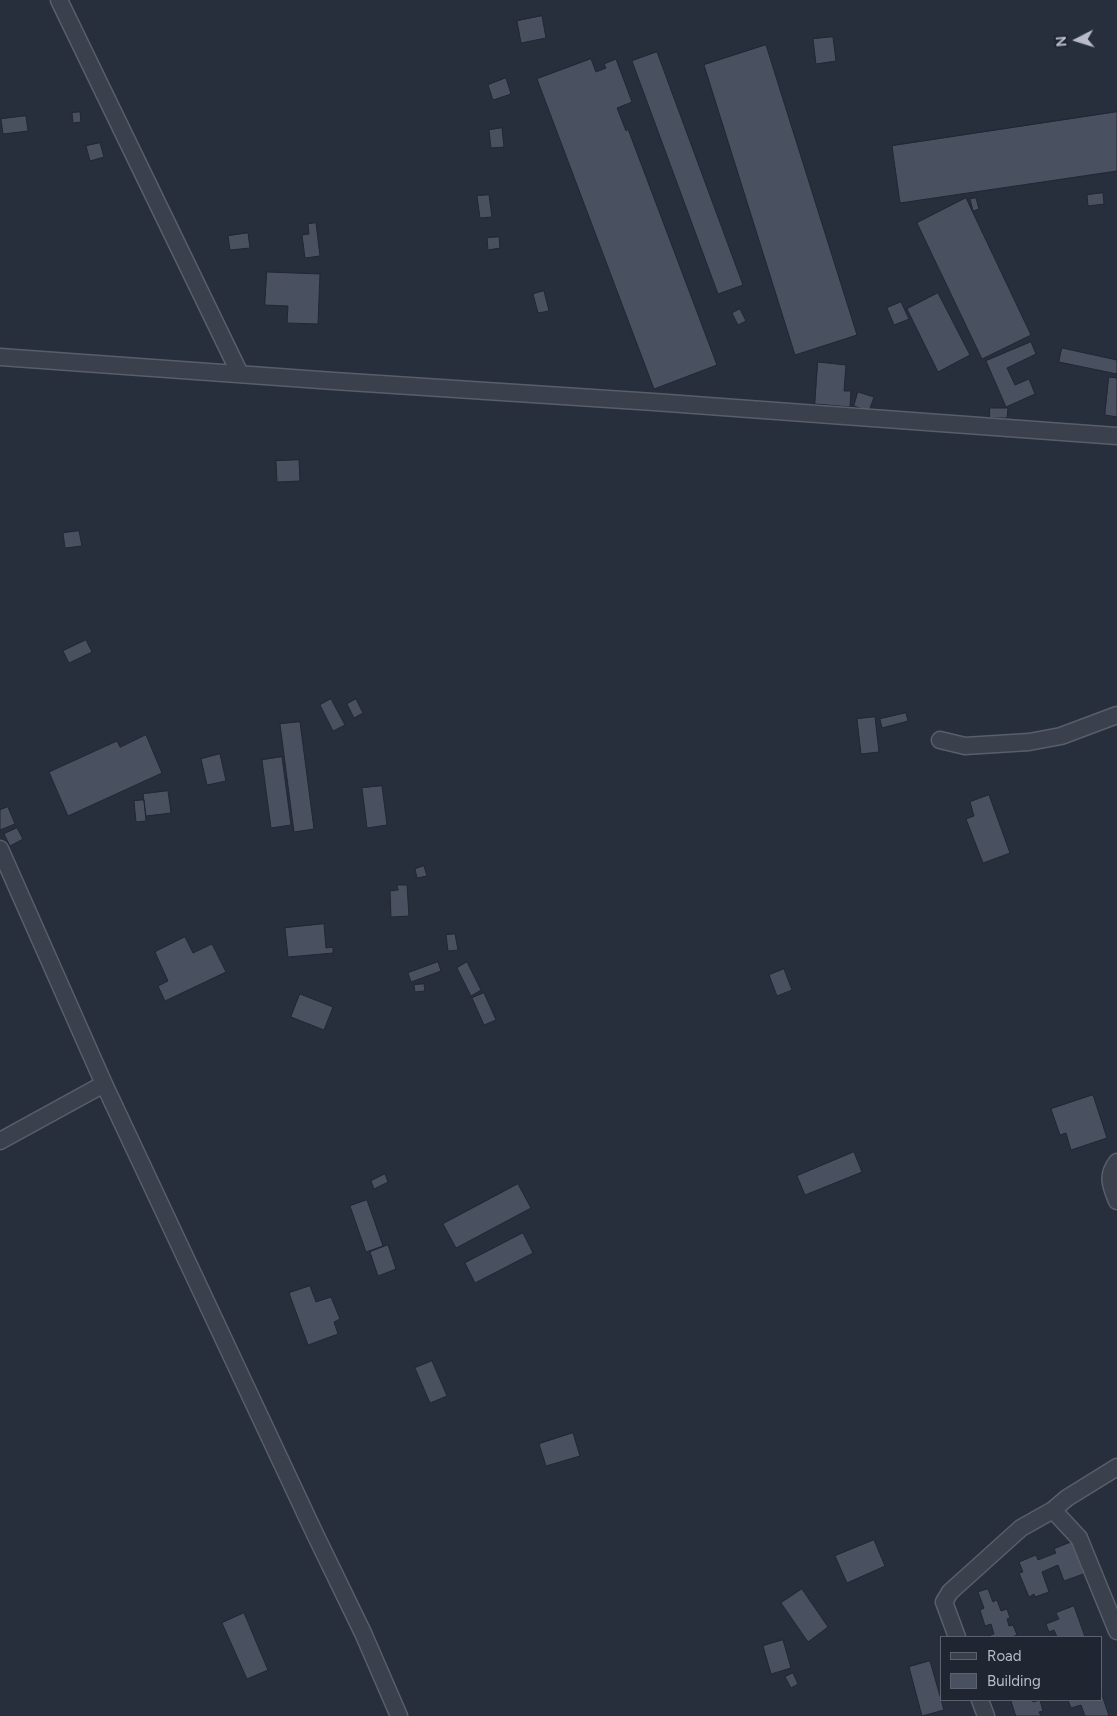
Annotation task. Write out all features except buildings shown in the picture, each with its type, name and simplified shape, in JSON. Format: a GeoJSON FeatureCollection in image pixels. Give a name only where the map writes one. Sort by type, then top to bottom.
{"type":"FeatureCollection","features":[{"type":"Feature","properties":{"kind":"street"},"geometry":{"type":"LineString","coordinates":[[59,0],[240,374]]}},
{"type":"Feature","properties":{"kind":"street"},"geometry":{"type":"LineString","coordinates":[[0,357],[1117,436]]}},
{"type":"Feature","properties":{"kind":"street"},"geometry":{"type":"LineString","coordinates":[[940,740],[965,746],[1030,742],[1061,736],[1117,715]]}},
{"type":"Feature","properties":{"kind":"street"},"geometry":{"type":"LineString","coordinates":[[0,849],[104,1084],[363,1633],[399,1716]]}},
{"type":"Feature","properties":{"kind":"street"},"geometry":{"type":"LineString","coordinates":[[0,1141],[104,1084]]}},
{"type":"Feature","properties":{"kind":"street"},"geometry":{"type":"LineString","coordinates":[[1117,1162],[1111,1169],[1110,1177],[1117,1201]]}},
{"type":"Feature","properties":{"kind":"street"},"geometry":{"type":"LineString","coordinates":[[957,1636],[944,1602],[950,1592],[1021,1528],[1053,1510],[1067,1498],[1117,1467]]}},
{"type":"Feature","properties":{"kind":"street"},"geometry":{"type":"LineString","coordinates":[[1053,1510],[1078,1538],[1117,1631]]}},
{"type":"Feature","properties":{"kind":"street"},"geometry":{"type":"LineString","coordinates":[[980,1701],[986,1716]]}}]}
